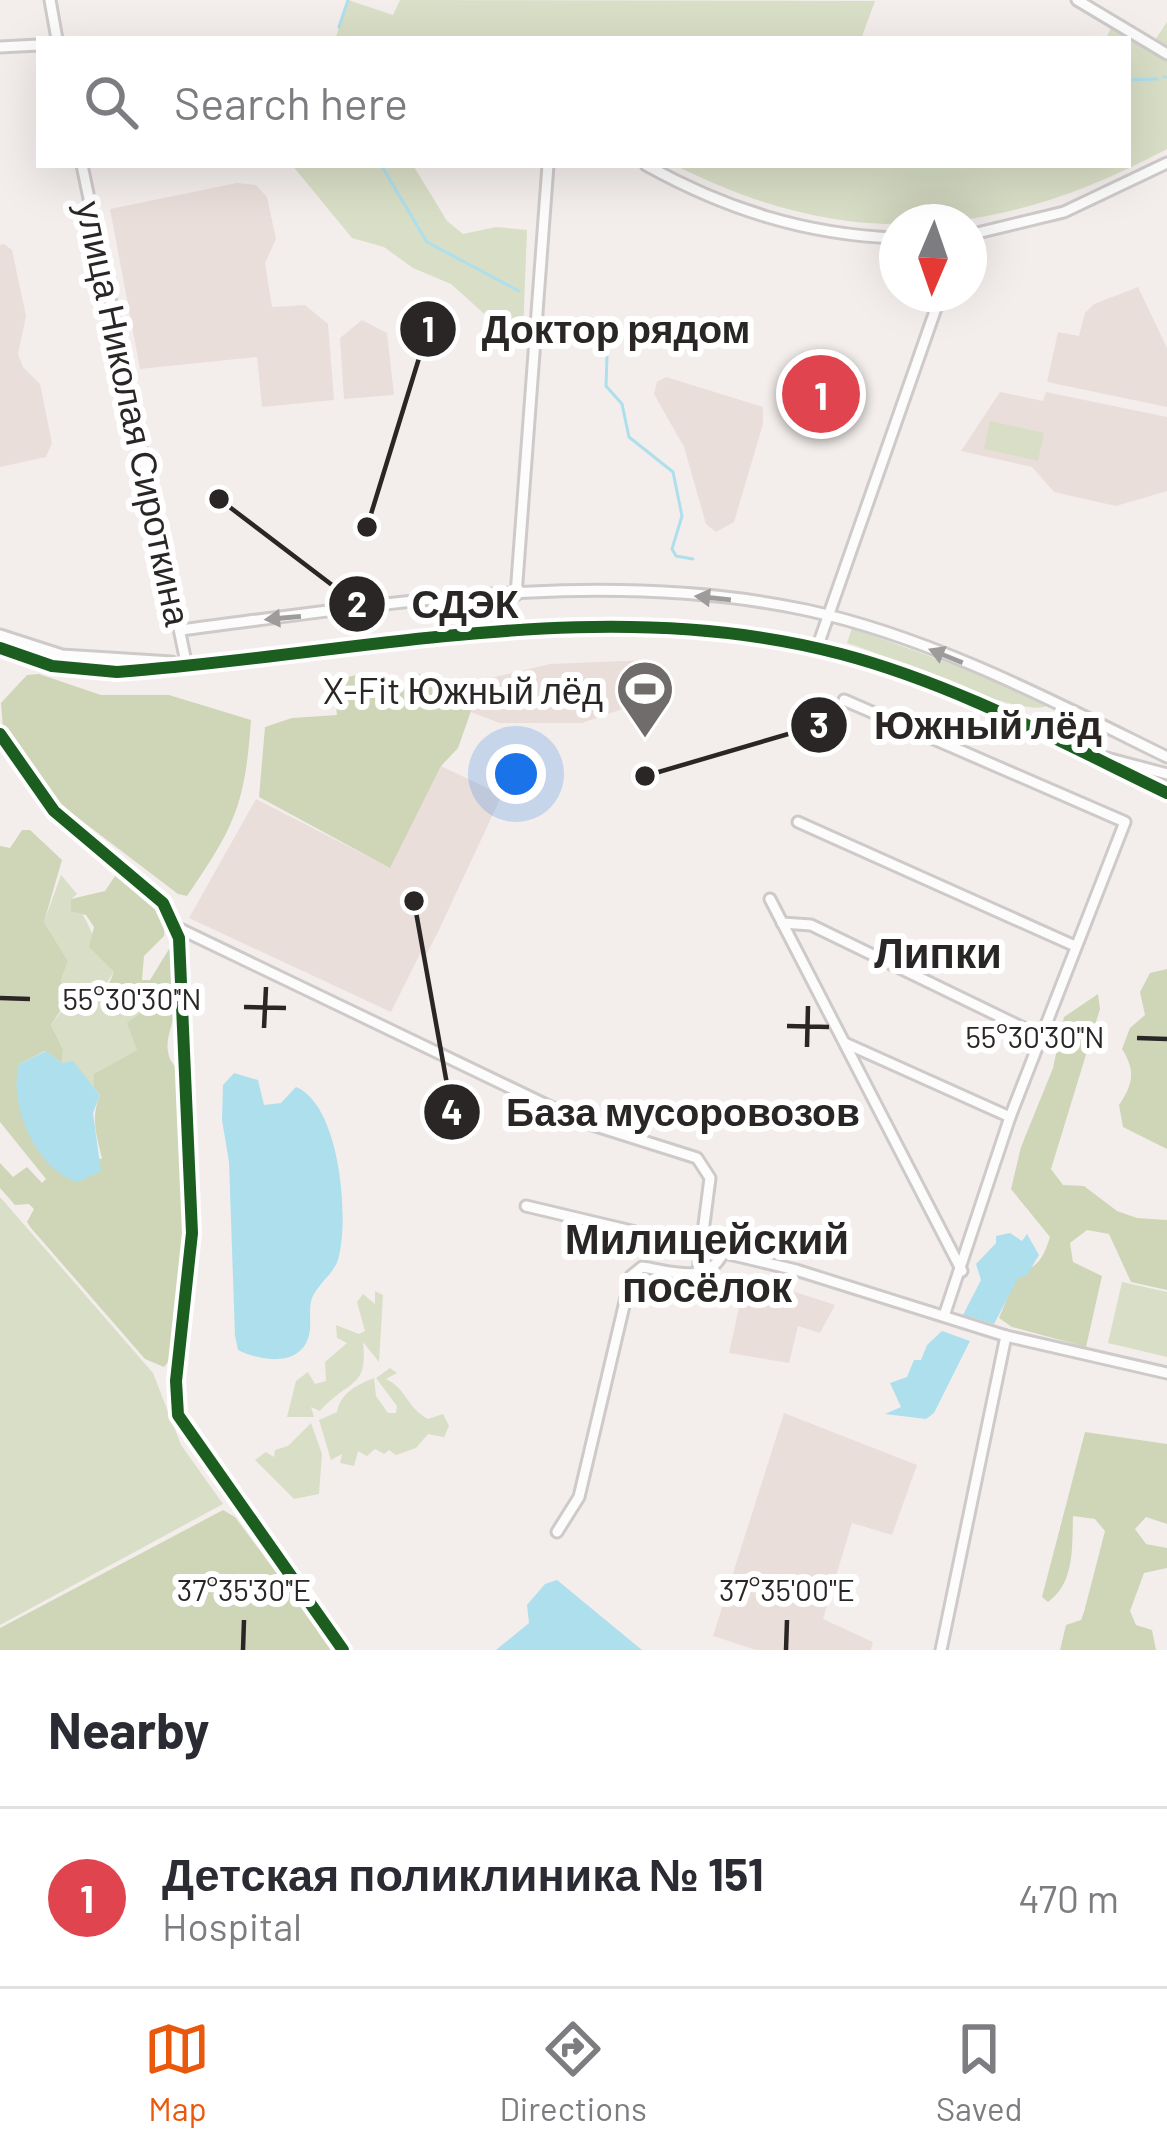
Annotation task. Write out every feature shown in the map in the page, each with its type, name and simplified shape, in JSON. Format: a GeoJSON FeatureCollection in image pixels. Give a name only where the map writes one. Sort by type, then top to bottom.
{"type":"FeatureCollection","features":[{"type":"Feature","properties":{"kind":"street"},"geometry":{"type":"LineString","coordinates":[[50,0],[56,36]]}},
{"type":"Feature","properties":{"kind":"street"},"geometry":{"type":"LineString","coordinates":[[1077,0],[1167,54]]}},
{"type":"Feature","properties":{"kind":"street"},"geometry":{"type":"LineString","coordinates":[[0,46],[36,45]]}},
{"type":"Feature","properties":{"kind":"street"},"geometry":{"type":"LineString","coordinates":[[987,230],[1076,208],[1167,163]]}},
{"type":"Feature","properties":{"kind":"street","name":"улица Николая Сироткина"},"geometry":{"type":"LineString","coordinates":[[83,168],[185,662]]}},
{"type":"Feature","properties":{"kind":"street"},"geometry":{"type":"LineString","coordinates":[[516,596],[548,168]]}},
{"type":"Feature","properties":{"kind":"street"},"geometry":{"type":"LineString","coordinates":[[652,168],[718,201],[774,220],[879,235]]}},
{"type":"Feature","properties":{"kind":"street"},"geometry":{"type":"LineString","coordinates":[[817,649],[935,312]]}},
{"type":"Feature","properties":{"kind":"street"},"geometry":{"type":"LineString","coordinates":[[152,662],[182,636],[516,596],[592,590],[665,594],[829,616],[967,664],[1167,757]]}},
{"type":"Feature","properties":{"kind":"street"},"geometry":{"type":"LineString","coordinates":[[0,649],[34,662],[95,672],[616,625],[692,628],[817,649],[922,680],[1167,794]]}},
{"type":"Feature","properties":{"kind":"street"},"geometry":{"type":"LineString","coordinates":[[0,635],[62,655],[185,662]]}},
{"type":"Feature","properties":{"kind":"street"},"geometry":{"type":"LineString","coordinates":[[844,700],[1125,822],[1010,1117],[945,1313]]}},
{"type":"Feature","properties":{"kind":"street"},"geometry":{"type":"LineString","coordinates":[[0,734],[53,811],[148,889],[176,927],[580,1121],[697,1158],[710,1178],[698,1270]]}},
{"type":"Feature","properties":{"kind":"street"},"geometry":{"type":"LineString","coordinates":[[1077,750],[1167,774]]}},
{"type":"Feature","properties":{"kind":"street"},"geometry":{"type":"LineString","coordinates":[[798,822],[1075,946]]}},
{"type":"Feature","properties":{"kind":"street"},"geometry":{"type":"LineString","coordinates":[[770,899],[962,1271]]}},
{"type":"Feature","properties":{"kind":"street"},"geometry":{"type":"LineString","coordinates":[[782,923],[811,925],[1042,1037]]}},
{"type":"Feature","properties":{"kind":"street"},"geometry":{"type":"LineString","coordinates":[[176,927],[186,1010],[192,1233],[175,1404],[193,1441],[343,1650]]}},
{"type":"Feature","properties":{"kind":"street"},"geometry":{"type":"LineString","coordinates":[[845,1043],[1010,1117]]}},
{"type":"Feature","properties":{"kind":"street"},"geometry":{"type":"LineString","coordinates":[[526,1206],[945,1313],[1006,1336],[1167,1373]]}},
{"type":"Feature","properties":{"kind":"street"},"geometry":{"type":"LineString","coordinates":[[557,1532],[579,1496],[631,1276],[642,1267],[686,1276],[717,1264],[723,1253]]}},
{"type":"Feature","properties":{"kind":"street"},"geometry":{"type":"LineString","coordinates":[[941,1650],[1006,1336]]}},
{"type":"Feature","properties":{"kind":"shaded area"},"geometry":{"type":"Polygon","coordinates":[[[237,183],[256,185],[267,197],[276,239],[265,263],[272,307],[305,305],[328,324],[334,400],[262,407],[257,357],[140,369],[110,209],[237,183]]]}},
{"type":"Feature","properties":{"kind":"shaded area"},"geometry":{"type":"Polygon","coordinates":[[[0,245],[12,250],[26,316],[18,354],[23,367],[40,384],[52,443],[46,457],[0,467],[0,245]]]}},
{"type":"Feature","properties":{"kind":"shaded area"},"geometry":{"type":"Polygon","coordinates":[[[1138,287],[1167,348],[1167,407],[1047,382],[1058,332],[1079,336],[1085,313],[1094,304],[1138,287]]]}},
{"type":"Feature","properties":{"kind":"shaded area"},"geometry":{"type":"Polygon","coordinates":[[[362,320],[387,333],[394,395],[344,399],[340,338],[362,320]]]}},
{"type":"Feature","properties":{"kind":"shaded area"},"geometry":{"type":"Polygon","coordinates":[[[666,377],[763,407],[763,424],[734,522],[716,532],[706,524],[684,447],[654,394],[657,382],[666,377]]]}},
{"type":"Feature","properties":{"kind":"shaded area"},"geometry":{"type":"Polygon","coordinates":[[[1000,392],[1043,401],[1046,392],[1167,417],[1167,491],[1116,506],[1054,492],[1032,467],[961,451],[1000,392]]]}},
{"type":"Feature","properties":{"kind":"shaded area"},"geometry":{"type":"Polygon","coordinates":[[[649,660],[660,696],[582,723],[500,723],[462,709],[461,685],[550,664],[649,660]]]}},
{"type":"Feature","properties":{"kind":"shaded area"},"geometry":{"type":"Polygon","coordinates":[[[441,766],[502,795],[437,934],[426,955],[420,954],[391,1012],[189,918],[256,799],[389,867],[441,766]]]}},
{"type":"Feature","properties":{"kind":"shaded area"},"geometry":{"type":"Polygon","coordinates":[[[746,1276],[835,1305],[820,1333],[798,1326],[789,1363],[729,1353],[746,1276]]]}},
{"type":"Feature","properties":{"kind":"shaded area"},"geometry":{"type":"Polygon","coordinates":[[[784,1413],[917,1465],[892,1535],[852,1523],[823,1619],[873,1642],[871,1650],[756,1650],[713,1636],[784,1413]]]}},
{"type":"Feature","properties":{"kind":"green space"},"geometry":{"type":"Polygon","coordinates":[[[348,0],[393,15],[400,0],[875,1],[862,36],[336,36],[348,0]]]}},
{"type":"Feature","properties":{"kind":"green space"},"geometry":{"type":"Polygon","coordinates":[[[1114,22],[1153,43],[1167,22],[1167,149],[1131,166],[1131,36],[1107,36],[1114,22]]]}},
{"type":"Feature","properties":{"kind":"green space"},"geometry":{"type":"Polygon","coordinates":[[[294,168],[415,168],[447,221],[463,234],[496,227],[527,230],[523,332],[490,319],[451,284],[413,268],[384,247],[352,238],[294,168]]]}},
{"type":"Feature","properties":{"kind":"green space"},"geometry":{"type":"Polygon","coordinates":[[[682,168],[1128,168],[1043,202],[987,216],[987,204],[879,204],[879,223],[801,212],[739,193],[682,168]]]}},
{"type":"Feature","properties":{"kind":"green space"},"geometry":{"type":"Polygon","coordinates":[[[990,421],[1044,433],[1038,461],[984,449],[990,421]]]}},
{"type":"Feature","properties":{"kind":"green space"},"geometry":{"type":"Polygon","coordinates":[[[852,628],[976,673],[1046,706],[982,695],[847,643],[852,628]]]}},
{"type":"Feature","properties":{"kind":"green space"},"geometry":{"type":"Polygon","coordinates":[[[416,673],[447,681],[442,701],[457,696],[457,703],[471,711],[458,748],[441,766],[390,868],[259,797],[265,727],[292,718],[337,715],[333,681],[356,675],[372,685],[384,675],[400,693],[416,673]]]}},
{"type":"Feature","properties":{"kind":"green space"},"geometry":{"type":"Polygon","coordinates":[[[39,674],[101,695],[169,695],[251,720],[235,814],[187,896],[178,894],[61,805],[3,729],[1,703],[27,675],[39,674]]]}},
{"type":"Feature","properties":{"kind":"green space"},"geometry":{"type":"Polygon","coordinates":[[[22,830],[30,830],[62,860],[44,922],[68,961],[61,980],[66,1002],[51,1025],[63,1049],[62,1063],[45,1051],[19,1064],[22,1114],[39,1147],[102,1159],[95,1120],[100,1095],[93,1086],[94,1074],[137,1050],[127,1023],[150,1006],[141,998],[106,1008],[100,1004],[114,972],[89,947],[94,927],[86,915],[71,911],[71,899],[105,891],[117,873],[134,883],[165,922],[164,936],[144,956],[142,980],[150,980],[169,949],[176,950],[179,995],[168,1047],[181,1072],[185,1272],[175,1346],[164,1367],[145,1359],[31,1228],[27,1222],[34,1209],[29,1204],[15,1205],[0,1188],[0,1163],[13,1177],[27,1167],[42,1183],[46,1179],[0,1122],[0,846],[10,848],[22,830]]]}},
{"type":"Feature","properties":{"kind":"green space"},"geometry":{"type":"Polygon","coordinates":[[[61,875],[77,894],[71,899],[114,972],[102,990],[107,1008],[140,998],[150,1006],[137,1050],[95,1074],[93,1086],[62,1063],[63,1049],[51,1025],[63,1009],[61,980],[68,961],[44,922],[61,875]]]}},
{"type":"Feature","properties":{"kind":"green space"},"geometry":{"type":"Polygon","coordinates":[[[1167,969],[1167,1149],[1123,1127],[1119,1105],[1131,1077],[1122,1049],[1130,1028],[1145,1015],[1140,992],[1150,973],[1167,969]]]}},
{"type":"Feature","properties":{"kind":"green space"},"geometry":{"type":"Polygon","coordinates":[[[1098,994],[1100,1009],[1051,1169],[1063,1185],[1084,1186],[1117,1211],[1167,1220],[1167,1290],[1131,1282],[1109,1234],[1087,1230],[1070,1243],[1073,1262],[1102,1276],[1086,1347],[1012,1327],[999,1318],[1018,1272],[1039,1260],[1050,1237],[1011,1189],[1021,1147],[1053,1068],[1064,1017],[1098,994]]]}},
{"type":"Feature","properties":{"kind":"green space"},"geometry":{"type":"Polygon","coordinates":[[[0,1197],[153,1373],[181,1445],[223,1504],[0,1625],[0,1197]]]}},
{"type":"Feature","properties":{"kind":"green space"},"geometry":{"type":"Polygon","coordinates":[[[1122,1282],[1167,1292],[1167,1357],[1108,1343],[1122,1282]]]}},
{"type":"Feature","properties":{"kind":"green space"},"geometry":{"type":"Polygon","coordinates":[[[375,1291],[383,1295],[379,1362],[363,1342],[363,1368],[355,1382],[320,1411],[311,1407],[314,1417],[287,1417],[296,1381],[308,1372],[315,1384],[326,1381],[325,1362],[347,1343],[337,1338],[336,1325],[359,1334],[365,1331],[357,1302],[363,1294],[375,1304],[375,1291]]]}},
{"type":"Feature","properties":{"kind":"green space"},"geometry":{"type":"Polygon","coordinates":[[[390,1368],[397,1373],[386,1379],[415,1409],[428,1419],[443,1414],[449,1426],[444,1437],[428,1434],[416,1448],[396,1455],[389,1450],[384,1454],[375,1449],[367,1456],[358,1451],[354,1466],[340,1463],[342,1454],[331,1460],[319,1420],[337,1412],[346,1394],[374,1378],[376,1396],[388,1413],[396,1413],[397,1406],[376,1378],[390,1368]]]}},
{"type":"Feature","properties":{"kind":"green space"},"geometry":{"type":"Polygon","coordinates":[[[311,1423],[322,1454],[319,1494],[294,1499],[255,1460],[266,1452],[274,1457],[275,1450],[288,1446],[311,1423]]]}},
{"type":"Feature","properties":{"kind":"green space"},"geometry":{"type":"Polygon","coordinates":[[[1085,1432],[1167,1444],[1167,1524],[1146,1517],[1135,1529],[1146,1544],[1167,1548],[1167,1568],[1144,1573],[1130,1611],[1136,1625],[1152,1630],[1156,1650],[1060,1650],[1066,1625],[1081,1620],[1084,1612],[1105,1531],[1095,1519],[1073,1516],[1068,1574],[1048,1602],[1042,1597],[1085,1432]]]}},
{"type":"Feature","properties":{"kind":"green space"},"geometry":{"type":"Polygon","coordinates":[[[223,1510],[235,1517],[334,1650],[0,1650],[0,1628],[223,1510]]]}},
{"type":"Feature","properties":{"kind":"water"},"geometry":{"type":"Polygon","coordinates":[[[46,1051],[62,1063],[73,1061],[100,1095],[93,1113],[101,1171],[78,1182],[63,1175],[38,1150],[22,1116],[19,1064],[46,1051]]]}},
{"type":"Feature","properties":{"kind":"water"},"geometry":{"type":"Polygon","coordinates":[[[234,1073],[258,1080],[264,1105],[281,1103],[296,1087],[311,1098],[323,1116],[338,1164],[343,1218],[338,1260],[312,1298],[305,1346],[279,1359],[238,1350],[235,1336],[229,1162],[222,1120],[223,1085],[234,1073]]]}},
{"type":"Feature","properties":{"kind":"water"},"geometry":{"type":"Polygon","coordinates":[[[1010,1233],[1022,1241],[1027,1234],[1039,1255],[1027,1275],[1018,1278],[994,1324],[963,1315],[981,1280],[976,1264],[996,1243],[996,1236],[1010,1233]]]}},
{"type":"Feature","properties":{"kind":"water"},"geometry":{"type":"Polygon","coordinates":[[[942,1331],[970,1341],[934,1413],[926,1419],[885,1414],[901,1407],[890,1383],[907,1377],[914,1360],[921,1360],[927,1345],[942,1331]]]}},
{"type":"Feature","properties":{"kind":"water"},"geometry":{"type":"Polygon","coordinates":[[[557,1580],[642,1650],[496,1650],[529,1623],[527,1605],[545,1584],[557,1580]]]}},
{"type":"Feature","properties":{"kind":"waterway"},"geometry":{"type":"LineString","coordinates":[[339,27],[348,0]]}},
{"type":"Feature","properties":{"kind":"waterway"},"geometry":{"type":"LineString","coordinates":[[1131,80],[1157,79]]}},
{"type":"Feature","properties":{"kind":"waterway"},"geometry":{"type":"LineString","coordinates":[[383,168],[427,242],[519,291]]}},
{"type":"Feature","properties":{"kind":"waterway"},"geometry":{"type":"LineString","coordinates":[[587,338],[607,356],[606,386],[622,404],[629,437],[673,472],[682,516],[672,549],[676,556],[693,559]]}},
{"type":"Feature","properties":{"kind":"cycle path"},"geometry":{"type":"LineString","coordinates":[[0,648],[52,666],[117,672],[479,633],[661,628],[751,636],[841,654],[925,681],[1167,793]]}},
{"type":"Feature","properties":{"kind":"cycle path"},"geometry":{"type":"LineString","coordinates":[[0,734],[54,811],[163,903],[179,938],[192,1233],[176,1381],[178,1415],[343,1650]]}},
{"type":"Feature","properties":{"kind":"place","name":"Детская поликлиника № 151"},"geometry":{"type":"Point","coordinates":[821,394]}},
{"type":"Feature","properties":{"kind":"place","name":"СДЭК"},"geometry":{"type":"Point","coordinates":[219,499]}},
{"type":"Feature","properties":{"kind":"place","name":"Доктор рядом"},"geometry":{"type":"Point","coordinates":[367,527]}},
{"type":"Feature","properties":{"kind":"place","name":"X-Fit Южный лёд"},"geometry":{"type":"Point","coordinates":[645,740]}},
{"type":"Feature","properties":{"kind":"place","name":"Южный лёд"},"geometry":{"type":"Point","coordinates":[645,776]}},
{"type":"Feature","properties":{"kind":"place","name":"База мусоровозов"},"geometry":{"type":"Point","coordinates":[414,901]}},
{"type":"Feature","properties":{"kind":"district","name":"Липки"},"geometry":{"type":"Point","coordinates":[938,951]}},
{"type":"Feature","properties":{"kind":"district","name":"Милицейский посёлок"},"geometry":{"type":"Point","coordinates":[707,1261]}}]}
